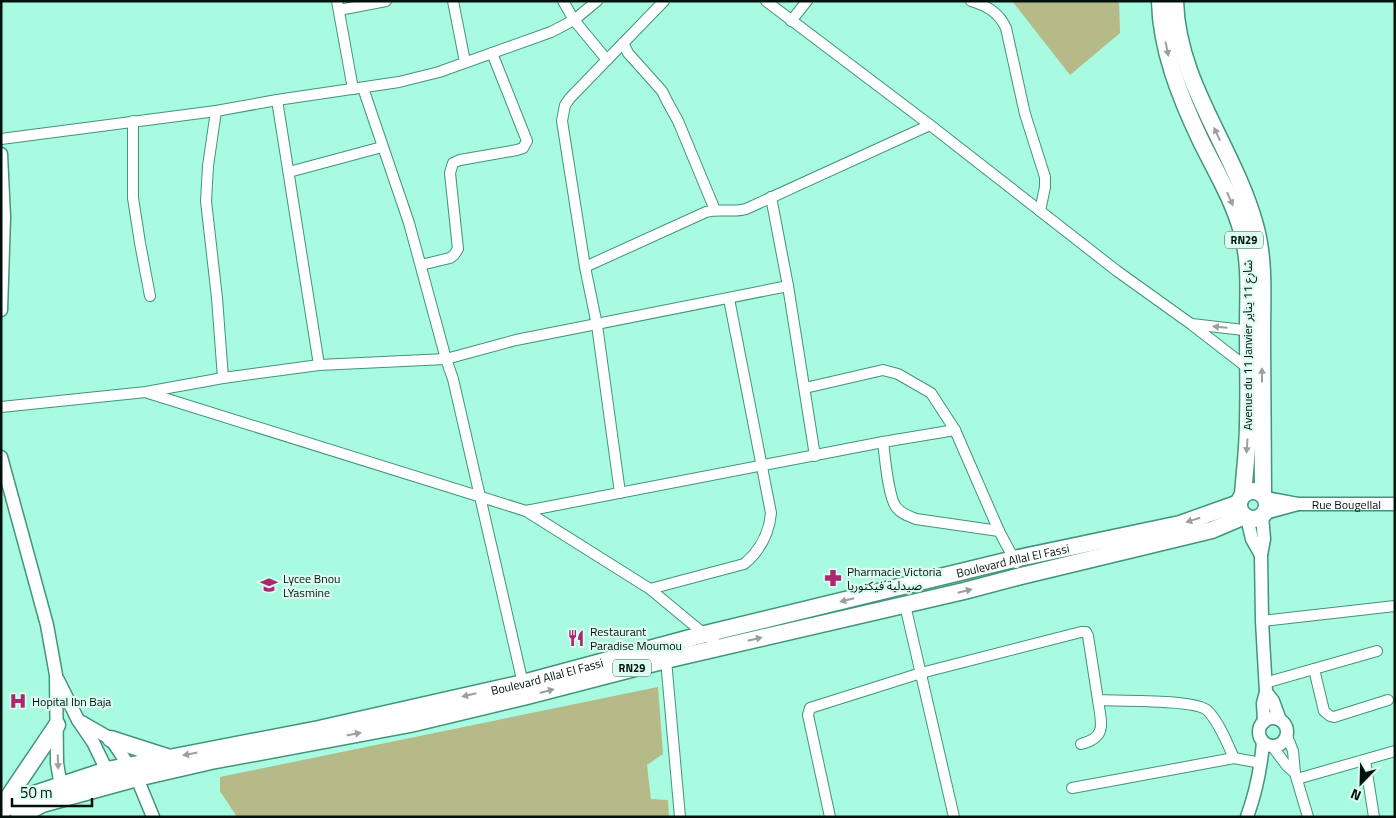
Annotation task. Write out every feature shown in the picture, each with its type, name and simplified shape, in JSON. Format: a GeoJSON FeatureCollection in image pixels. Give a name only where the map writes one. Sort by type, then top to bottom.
{"type":"FeatureCollection","features":[{"type":"Feature","properties":{"kind":"main road","name":"Avenue du 11 Janvier شارع 11 يناير"},"geometry":{"type":"LineString","coordinates":[[1160,1],[1171,64],[1187,108],[1233,207],[1243,235],[1255,332],[1249,369],[1248,424],[1254,507]]}},
{"type":"Feature","properties":{"kind":"main road","name":"Avenue du 11 Janvier شارع 11 يناير"},"geometry":{"type":"LineString","coordinates":[[1175,1],[1178,38],[1184,59],[1193,83],[1233,168],[1255,223],[1261,255],[1255,332],[1254,507]]}},
{"type":"Feature","properties":{"kind":"main road","name":"Boulevard Allal El Fassi"},"geometry":{"type":"LineString","coordinates":[[1,810],[25,797],[62,791],[132,772],[220,760],[410,724],[705,634],[1014,559],[1254,507]]}},
{"type":"Feature","properties":{"kind":"main road","name":"Boulevard Allal El Fassi"},"geometry":{"type":"LineString","coordinates":[[132,772],[169,758],[525,690],[964,592],[1021,576],[1212,530],[1254,507]]}},
{"type":"Feature","properties":{"kind":"main road"},"geometry":{"type":"LineString","coordinates":[[1,810],[57,724]]}},
{"type":"Feature","properties":{"kind":"main road"},"geometry":{"type":"LineString","coordinates":[[111,739],[169,758]]}},
{"type":"Feature","properties":{"kind":"main road","name":"Boulevard Allal El Fassi"},"geometry":{"type":"LineString","coordinates":[[19,817],[62,791]]}},
{"type":"Feature","properties":{"kind":"street"},"geometry":{"type":"LineString","coordinates":[[386,1],[338,6],[358,89],[382,147],[409,223],[453,379],[525,690]]}},
{"type":"Feature","properties":{"kind":"street"},"geometry":{"type":"LineString","coordinates":[[452,1],[465,62]]}},
{"type":"Feature","properties":{"kind":"street"},"geometry":{"type":"LineString","coordinates":[[563,1],[574,20],[607,60]]}},
{"type":"Feature","properties":{"kind":"street"},"geometry":{"type":"LineString","coordinates":[[1,139],[358,89],[420,77],[551,32],[574,20],[597,1]]}},
{"type":"Feature","properties":{"kind":"street"},"geometry":{"type":"LineString","coordinates":[[620,493],[597,325],[585,268],[562,122],[563,113],[570,98],[664,1]]}},
{"type":"Feature","properties":{"kind":"street"},"geometry":{"type":"LineString","coordinates":[[766,1],[930,125],[1117,271],[1191,324],[1249,369]]}},
{"type":"Feature","properties":{"kind":"street"},"geometry":{"type":"LineString","coordinates":[[791,21],[807,1]]}},
{"type":"Feature","properties":{"kind":"street"},"geometry":{"type":"LineString","coordinates":[[971,1],[996,12],[1006,28],[1025,114],[1044,172],[1045,187],[1040,211]]}},
{"type":"Feature","properties":{"kind":"street"},"geometry":{"type":"LineString","coordinates":[[623,43],[628,53],[662,92],[678,121],[715,210]]}},
{"type":"Feature","properties":{"kind":"street"},"geometry":{"type":"LineString","coordinates":[[421,265],[450,258],[458,249],[450,172],[453,163],[460,160],[517,150],[523,148],[527,141],[492,53]]}},
{"type":"Feature","properties":{"kind":"street"},"geometry":{"type":"LineString","coordinates":[[277,100],[319,365]]}},
{"type":"Feature","properties":{"kind":"street"},"geometry":{"type":"LineString","coordinates":[[216,110],[208,166],[206,201],[217,298],[223,378]]}},
{"type":"Feature","properties":{"kind":"street"},"geometry":{"type":"LineString","coordinates":[[134,121],[134,198],[150,296]]}},
{"type":"Feature","properties":{"kind":"street"},"geometry":{"type":"LineString","coordinates":[[585,268],[706,212],[740,210],[930,125]]}},
{"type":"Feature","properties":{"kind":"street"},"geometry":{"type":"LineString","coordinates":[[289,172],[382,147]]}},
{"type":"Feature","properties":{"kind":"street"},"geometry":{"type":"LineString","coordinates":[[1,154],[3,193],[1,310]]}},
{"type":"Feature","properties":{"kind":"street"},"geometry":{"type":"LineString","coordinates":[[771,197],[788,286],[815,456]]}},
{"type":"Feature","properties":{"kind":"street"},"geometry":{"type":"LineString","coordinates":[[1,407],[146,392],[223,378],[319,365],[446,358],[516,340],[788,286]]}},
{"type":"Feature","properties":{"kind":"street"},"geometry":{"type":"LineString","coordinates":[[650,589],[744,564],[763,544],[770,526],[772,513],[729,299]]}},
{"type":"Feature","properties":{"kind":"street"},"geometry":{"type":"LineString","coordinates":[[1191,324],[1255,332]]}},
{"type":"Feature","properties":{"kind":"street"},"geometry":{"type":"LineString","coordinates":[[805,388],[883,370],[890,371],[931,393],[955,430],[999,531],[1021,576]]}},
{"type":"Feature","properties":{"kind":"street"},"geometry":{"type":"LineString","coordinates":[[146,392],[526,511],[650,589],[720,647]]}},
{"type":"Feature","properties":{"kind":"street"},"geometry":{"type":"LineString","coordinates":[[526,511],[883,442],[955,430]]}},
{"type":"Feature","properties":{"kind":"street"},"geometry":{"type":"LineString","coordinates":[[883,442],[892,496],[896,507],[904,514],[916,519],[999,531]]}},
{"type":"Feature","properties":{"kind":"street"},"geometry":{"type":"LineString","coordinates":[[1,457],[47,625],[56,675],[57,763],[62,791]]}},
{"type":"Feature","properties":{"kind":"street","name":"Rue Bougellal"},"geometry":{"type":"LineString","coordinates":[[1254,507],[1298,504],[1395,504]]}},
{"type":"Feature","properties":{"kind":"street","name":"Avenue du 11 Janvier شارع 11 يناير"},"geometry":{"type":"LineString","coordinates":[[1254,507],[1252,539],[1261,555],[1266,687],[1263,703],[1264,722]]}},
{"type":"Feature","properties":{"kind":"street"},"geometry":{"type":"LineString","coordinates":[[905,605],[954,817]]}},
{"type":"Feature","properties":{"kind":"street"},"geometry":{"type":"LineString","coordinates":[[1262,621],[1395,606]]}},
{"type":"Feature","properties":{"kind":"street"},"geometry":{"type":"LineString","coordinates":[[830,817],[808,715],[810,708],[921,673],[1086,632],[1101,725],[1098,737],[1081,744]]}},
{"type":"Feature","properties":{"kind":"street"},"geometry":{"type":"LineString","coordinates":[[1266,687],[1314,669],[1377,651]]}},
{"type":"Feature","properties":{"kind":"street"},"geometry":{"type":"LineString","coordinates":[[666,660],[680,817]]}},
{"type":"Feature","properties":{"kind":"street"},"geometry":{"type":"LineString","coordinates":[[1314,669],[1324,711],[1330,716],[1388,700]]}},
{"type":"Feature","properties":{"kind":"street"},"geometry":{"type":"LineString","coordinates":[[56,675],[78,720],[93,742],[110,777]]}},
{"type":"Feature","properties":{"kind":"street","name":"Avenue du 11 Janvier شارع 11 يناير"},"geometry":{"type":"LineString","coordinates":[[1266,687],[1280,720]]}},
{"type":"Feature","properties":{"kind":"street"},"geometry":{"type":"LineString","coordinates":[[1098,700],[1184,703],[1202,706],[1208,710],[1234,758]]}},
{"type":"Feature","properties":{"kind":"street"},"geometry":{"type":"LineString","coordinates":[[1296,776],[1260,738],[1259,729],[1269,719],[1280,720],[1286,727],[1286,736],[1293,751],[1296,776],[1308,817]]}},
{"type":"Feature","properties":{"kind":"street"},"geometry":{"type":"LineString","coordinates":[[78,720],[111,739],[132,772],[153,817]]}},
{"type":"Feature","properties":{"kind":"street"},"geometry":{"type":"LineString","coordinates":[[1267,744],[1281,744],[1286,736]]}},
{"type":"Feature","properties":{"kind":"street"},"geometry":{"type":"LineString","coordinates":[[1247,817],[1255,794],[1267,744]]}},
{"type":"Feature","properties":{"kind":"street"},"geometry":{"type":"LineString","coordinates":[[1296,776],[1395,751]]}},
{"type":"Feature","properties":{"kind":"street"},"geometry":{"type":"LineString","coordinates":[[1072,788],[1234,758],[1261,763]]}},
{"type":"Feature","properties":{"kind":"street"},"geometry":{"type":"LineString","coordinates":[[1365,760],[1374,817]]}},
{"type":"Feature","properties":{"kind":"green space"},"geometry":{"type":"Polygon","coordinates":[[[1012,1],[1119,1],[1120,33],[1070,75],[1012,1]]]}},
{"type":"Feature","properties":{"kind":"green space"},"geometry":{"type":"Polygon","coordinates":[[[658,687],[663,754],[647,765],[651,799],[668,800],[669,817],[237,817],[220,791],[220,777],[658,687]]]}},
{"type":"Feature","properties":{"kind":"place","name":"Pharmacie Victoria صيدلية فيكتوريا"},"geometry":{"type":"Point","coordinates":[833,578]}},
{"type":"Feature","properties":{"kind":"place","name":"Lycee Bnou LYasmine"},"geometry":{"type":"Point","coordinates":[269,585]}},
{"type":"Feature","properties":{"kind":"place","name":"Restaurant Paradise Moumou"},"geometry":{"type":"Point","coordinates":[576,638]}},
{"type":"Feature","properties":{"kind":"place","name":"Hopital Ibn Baja"},"geometry":{"type":"Point","coordinates":[18,701]}}]}
